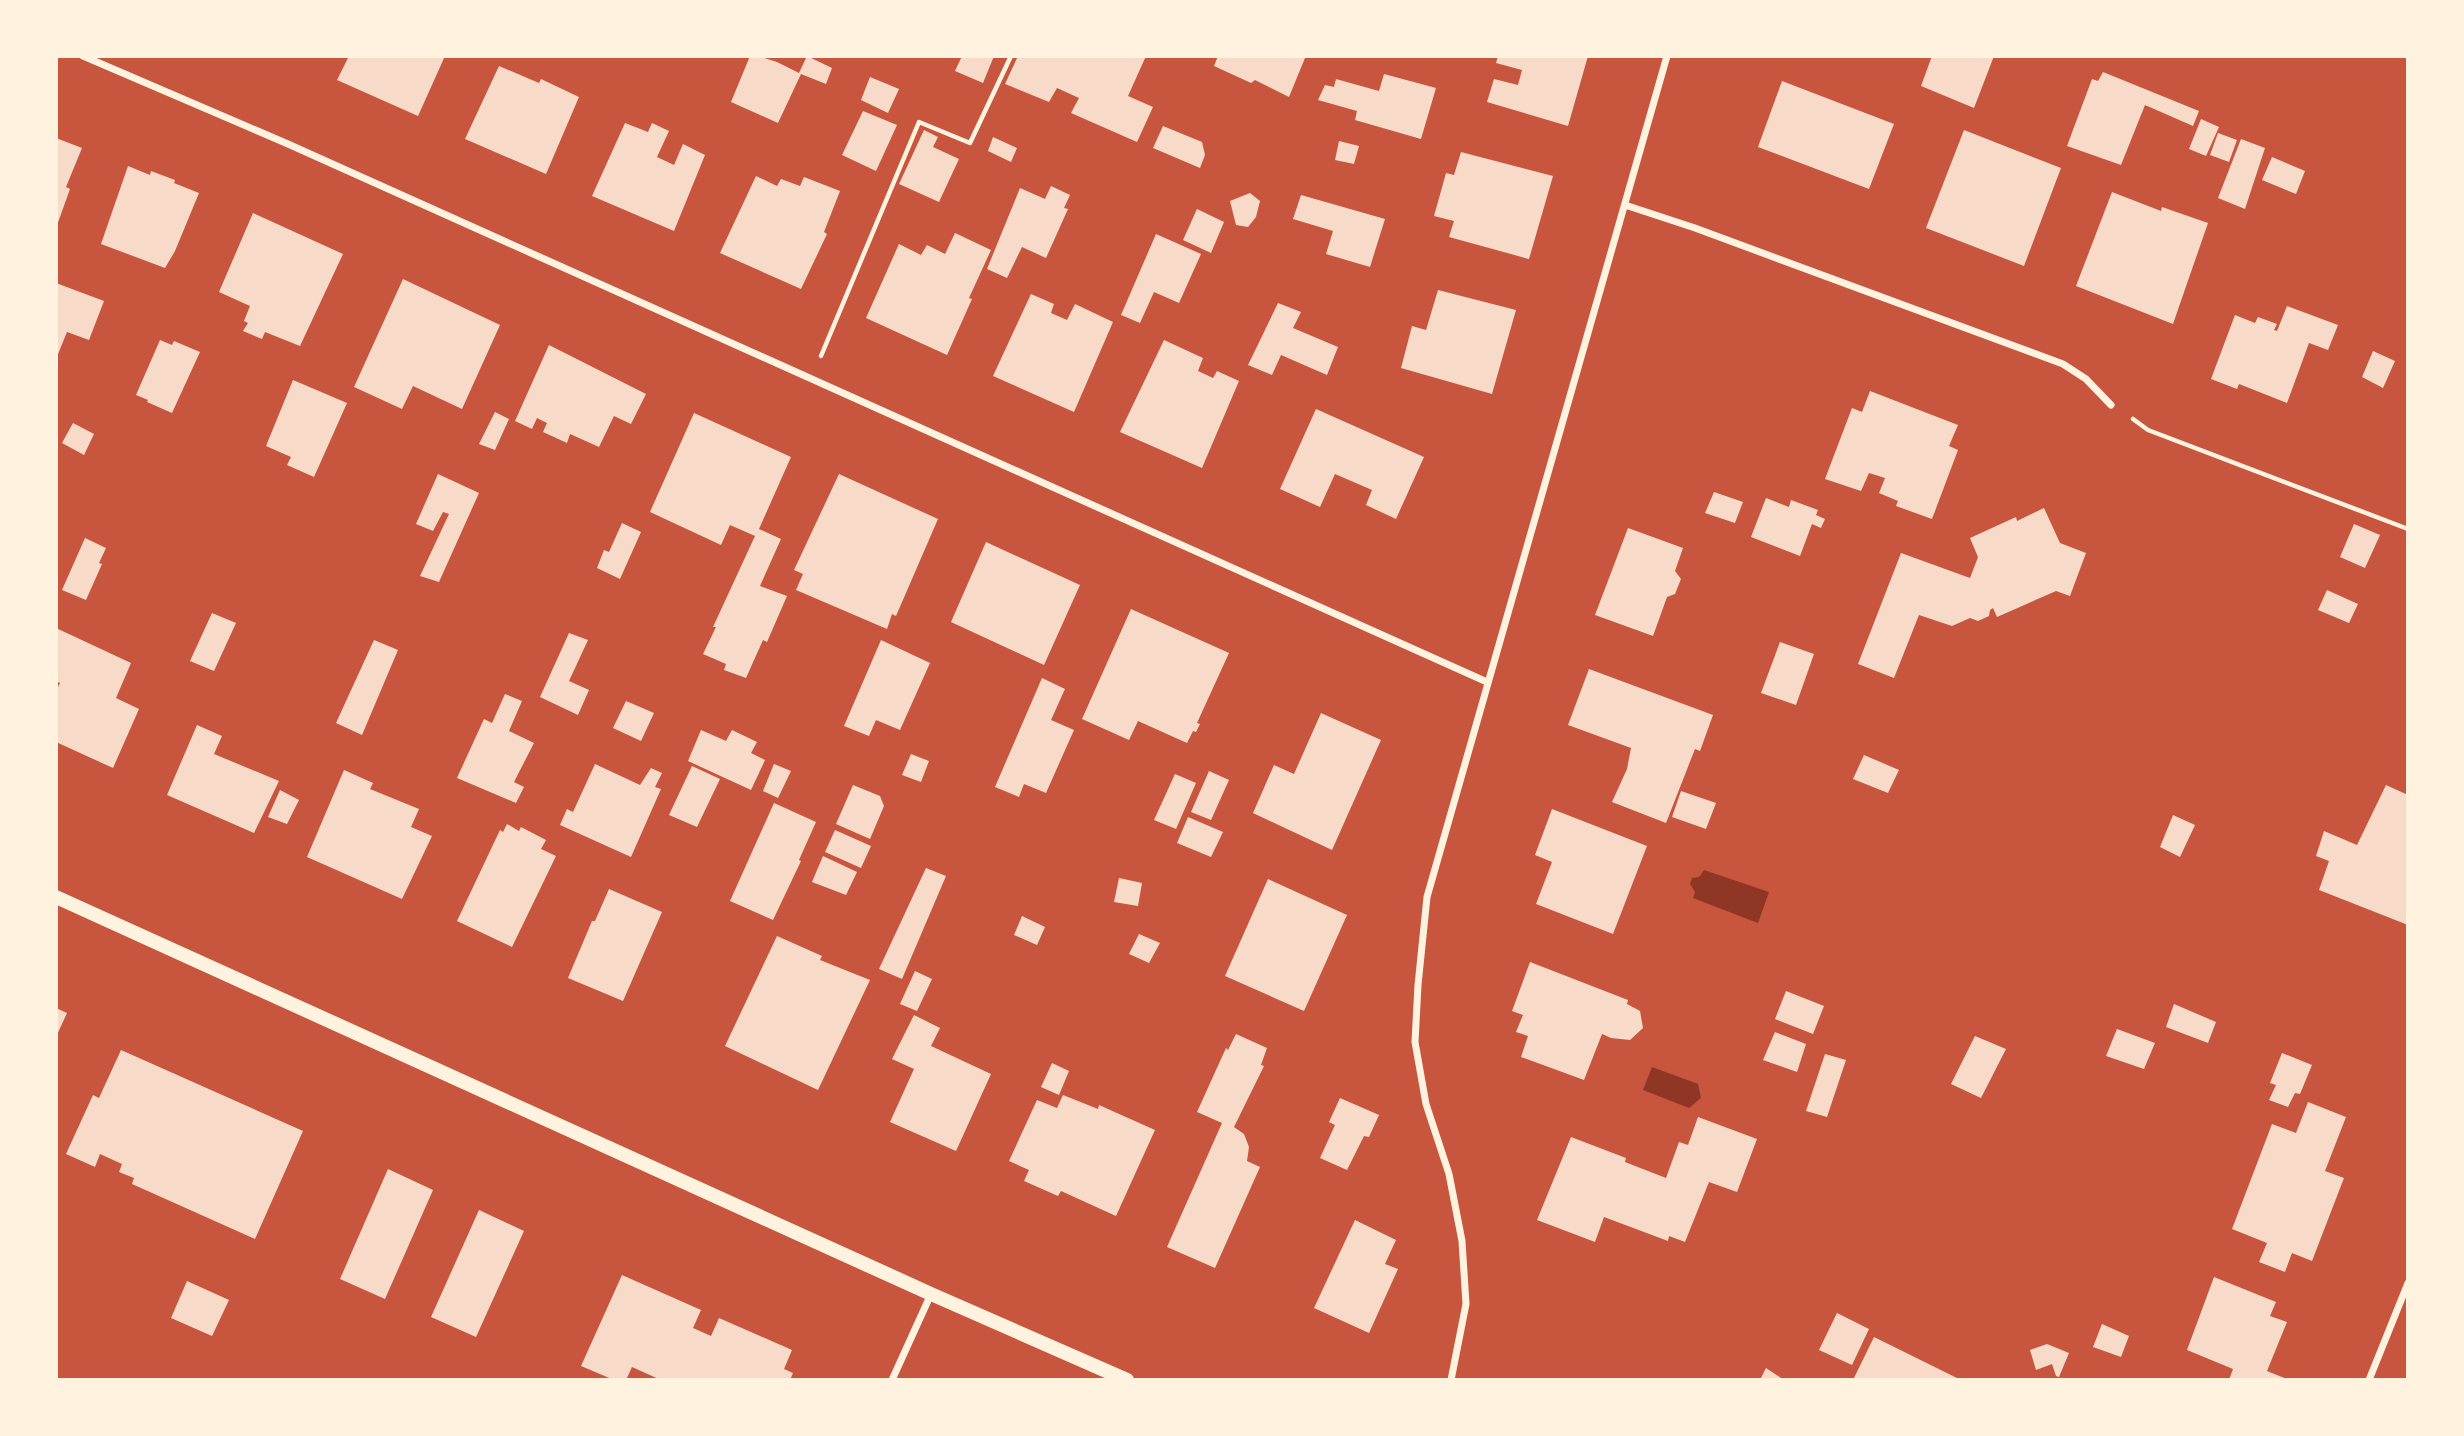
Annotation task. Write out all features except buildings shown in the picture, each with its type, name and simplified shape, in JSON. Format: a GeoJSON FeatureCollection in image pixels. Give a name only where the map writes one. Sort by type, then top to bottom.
{"type":"FeatureCollection","features":[{"type":"Feature","properties":{"kind":"main road"},"geometry":{"type":"LineString","coordinates":[[56,897],[931,1294],[1127,1380]]}},
{"type":"Feature","properties":{"kind":"street"},"geometry":{"type":"LineString","coordinates":[[83,56],[300,150],[1487,682]]}},
{"type":"Feature","properties":{"kind":"street"},"geometry":{"type":"LineString","coordinates":[[1451,1380],[1466,1304],[1462,1241],[1449,1174],[1426,1104],[1415,1042],[1427,897],[1667,56]]}},
{"type":"Feature","properties":{"kind":"street"},"geometry":{"type":"LineString","coordinates":[[1625,205],[1695,228],[2063,365],[2086,379],[2110,405]]}},
{"type":"Feature","properties":{"kind":"street"},"geometry":{"type":"LineString","coordinates":[[2369,1380],[2408,1283]]}},
{"type":"Feature","properties":{"kind":"street"},"geometry":{"type":"LineString","coordinates":[[892,1380],[931,1294]]}},
{"type":"Feature","properties":{"kind":"path"},"geometry":{"type":"LineString","coordinates":[[811,379],[919,122],[970,143],[1011,56]]}},
{"type":"Feature","properties":{"kind":"path"},"geometry":{"type":"LineString","coordinates":[[2110,405],[2148,430],[2408,529]]}},
{"type":"Feature","properties":{"kind":"shaded area"},"geometry":{"type":"Polygon","coordinates":[[[1704,870],[1769,892],[1758,923],[1693,898],[1695,892],[1690,884],[1692,878],[1699,877],[1704,870]]]}},
{"type":"Feature","properties":{"kind":"shaded area"},"geometry":{"type":"Polygon","coordinates":[[[1652,1067],[1698,1084],[1701,1098],[1689,1108],[1643,1090],[1652,1067]]]}}]}
